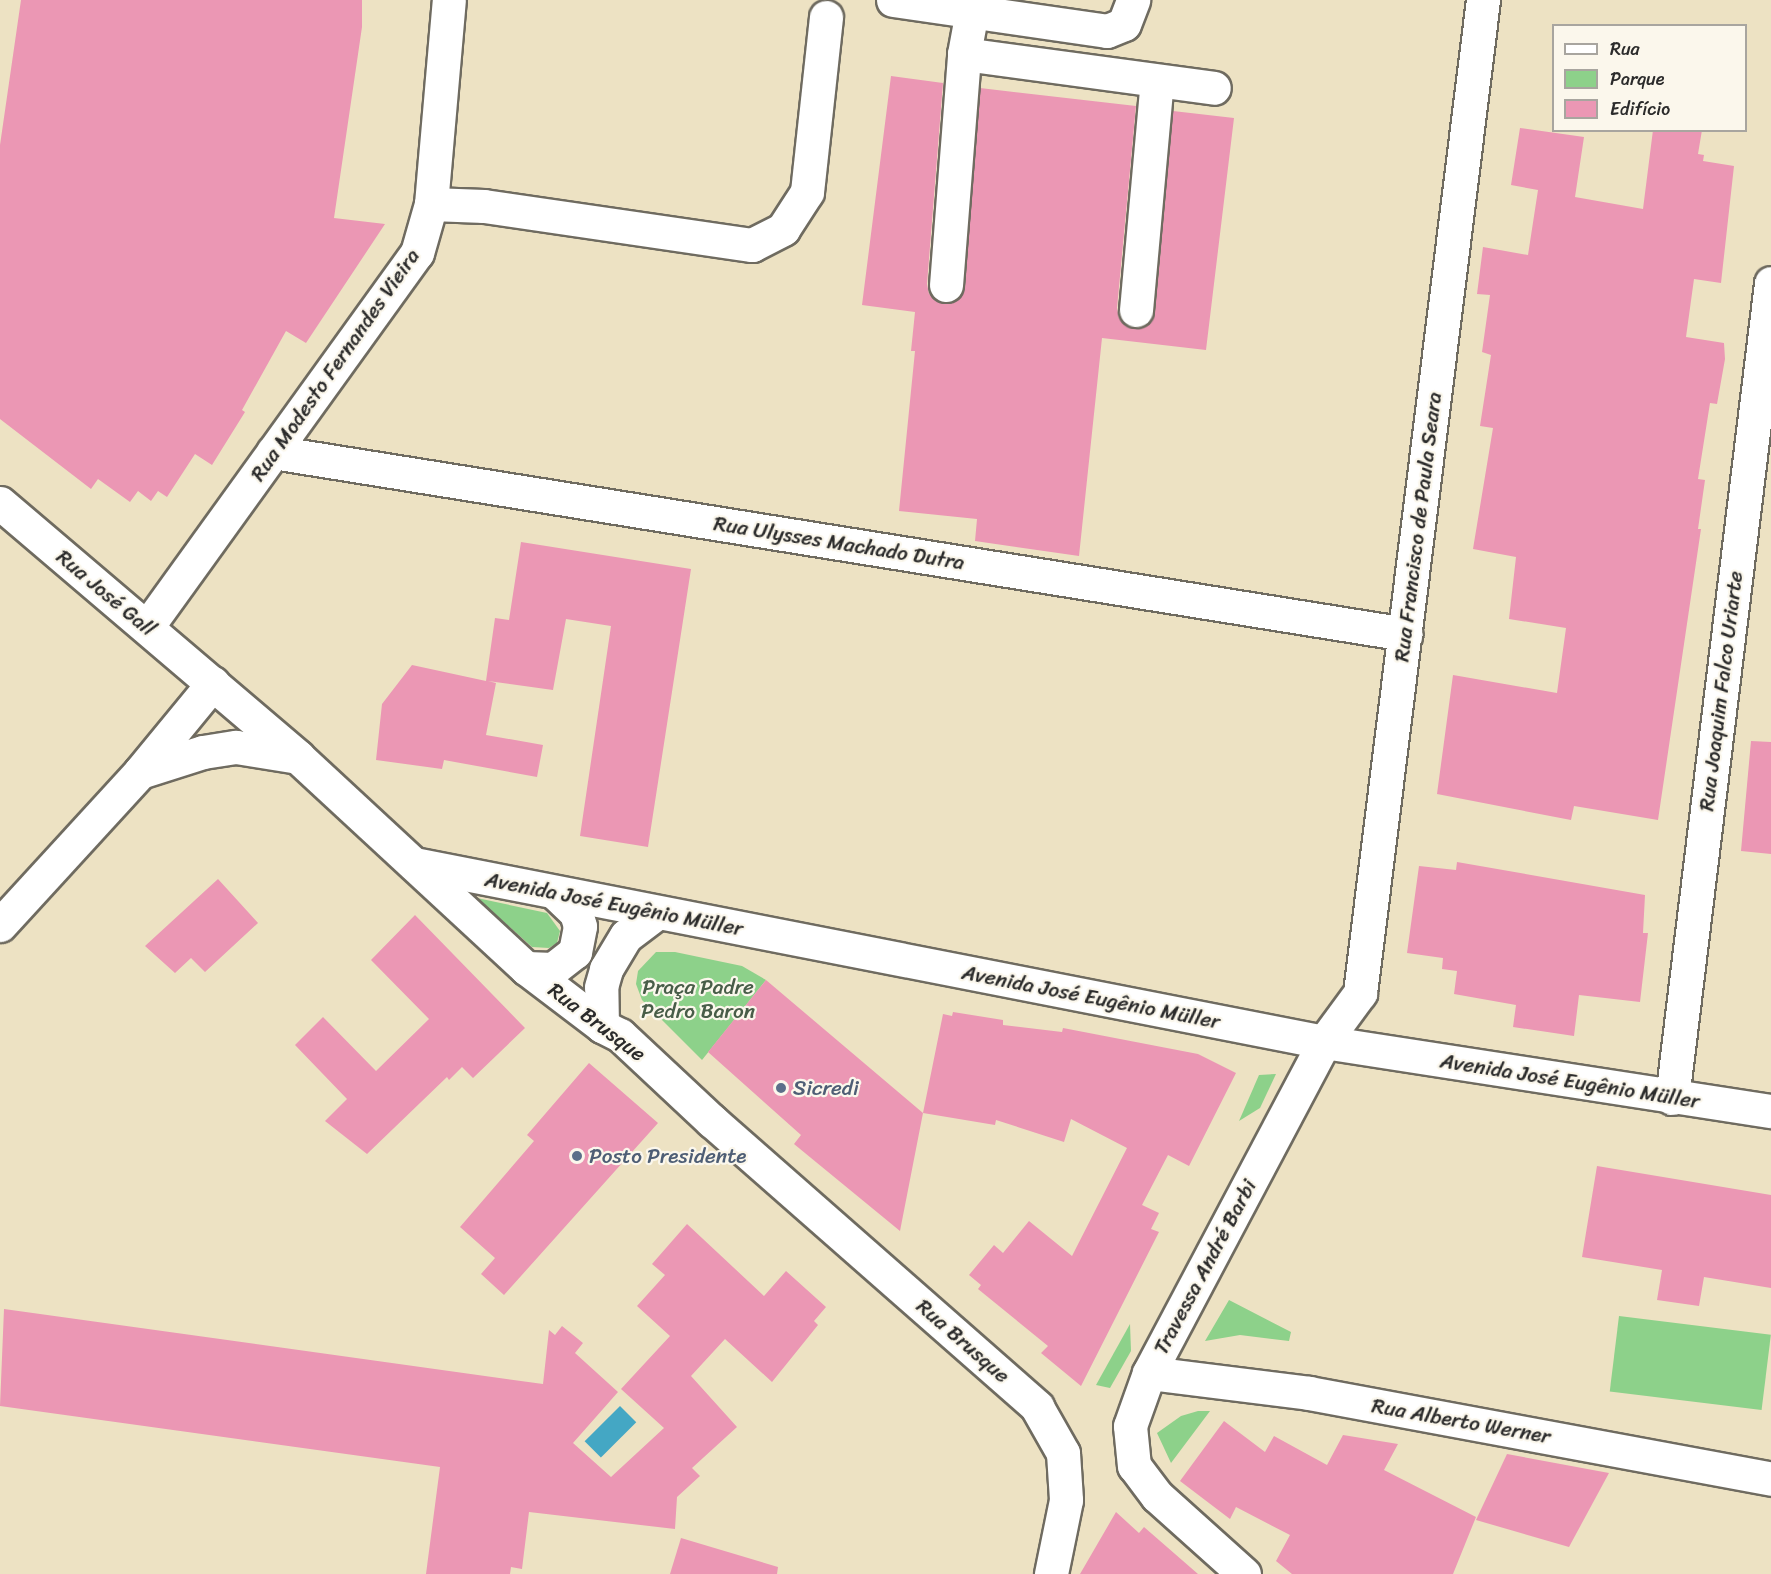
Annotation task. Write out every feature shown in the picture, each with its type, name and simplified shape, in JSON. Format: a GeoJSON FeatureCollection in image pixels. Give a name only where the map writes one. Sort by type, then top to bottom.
{"type":"FeatureCollection","features":[{"type":"Feature","properties":{"kind":"street","name":"Rua Modesto Fernandes Vieira"},"geometry":{"type":"LineString","coordinates":[[147,627],[417,254],[431,204],[449,0]]}},
{"type":"Feature","properties":{"kind":"street"},"geometry":{"type":"LineString","coordinates":[[893,0],[1107,32],[1124,24],[1133,5]]}},
{"type":"Feature","properties":{"kind":"street","name":"Rua Francisco de Paula Seara"},"geometry":{"type":"LineString","coordinates":[[1324,1041],[1360,993],[1483,0]]}},
{"type":"Feature","properties":{"kind":"street"},"geometry":{"type":"LineString","coordinates":[[946,285],[963,54],[972,11]]}},
{"type":"Feature","properties":{"kind":"street"},"geometry":{"type":"LineString","coordinates":[[431,204],[484,206],[752,245],[783,229],[807,192],[826,17]]}},
{"type":"Feature","properties":{"kind":"street"},"geometry":{"type":"LineString","coordinates":[[963,54],[1215,88]]}},
{"type":"Feature","properties":{"kind":"street"},"geometry":{"type":"LineString","coordinates":[[1136,310],[1157,81]]}},
{"type":"Feature","properties":{"kind":"street","name":"Rua Joaquim Falco Uriarte"},"geometry":{"type":"LineString","coordinates":[[1672,1098],[1771,283]]}},
{"type":"Feature","properties":{"kind":"street","name":"Rua Ulysses Machado Dutra"},"geometry":{"type":"LineString","coordinates":[[273,452],[1405,634]]}},
{"type":"Feature","properties":{"kind":"street","name":"Rua José Gall"},"geometry":{"type":"LineString","coordinates":[[0,503],[213,683]]}},
{"type":"Feature","properties":{"kind":"street"},"geometry":{"type":"LineString","coordinates":[[0,925],[140,772],[213,683]]}},
{"type":"Feature","properties":{"kind":"street","name":"Rua Brusque"},"geometry":{"type":"LineString","coordinates":[[213,683],[297,757],[526,968],[602,1026],[620,1035],[712,1121],[1037,1407],[1063,1453],[1066,1500],[1051,1574]]}},
{"type":"Feature","properties":{"kind":"street"},"geometry":{"type":"LineString","coordinates":[[140,772],[203,752],[236,747],[297,757]]}},
{"type":"Feature","properties":{"kind":"street","name":"Avenida José Eugênio Müller"},"geometry":{"type":"LineString","coordinates":[[414,864],[556,894],[1324,1041],[1672,1098],[1771,1111]]}},
{"type":"Feature","properties":{"kind":"street"},"geometry":{"type":"LineString","coordinates":[[526,968],[553,969],[574,952],[579,939],[576,913],[556,894]]}},
{"type":"Feature","properties":{"kind":"street"},"geometry":{"type":"LineString","coordinates":[[602,1026],[600,997],[606,969],[626,936],[657,913]]}},
{"type":"Feature","properties":{"kind":"street","name":"Travessa André Barbi"},"geometry":{"type":"LineString","coordinates":[[1244,1574],[1157,1496],[1134,1466],[1130,1426],[1149,1373],[1324,1041]]}},
{"type":"Feature","properties":{"kind":"street","name":"Rua Alberto Werner"},"geometry":{"type":"LineString","coordinates":[[1149,1373],[1309,1394],[1771,1479]]}},
{"type":"Feature","properties":{"kind":"green space"},"geometry":{"type":"Polygon","coordinates":[[[477,898],[547,913],[560,931],[557,943],[549,948],[532,947],[477,898]]]}},
{"type":"Feature","properties":{"kind":"green space","name":"Praça Padre Pedro Baron"},"geometry":{"type":"Polygon","coordinates":[[[656,952],[675,952],[742,966],[766,980],[702,1060],[642,1000],[636,984],[638,971],[656,952]]]}},
{"type":"Feature","properties":{"kind":"green space"},"geometry":{"type":"Polygon","coordinates":[[[1276,1074],[1260,1108],[1239,1121],[1259,1075],[1276,1074]]]}},
{"type":"Feature","properties":{"kind":"green space"},"geometry":{"type":"Polygon","coordinates":[[[1229,1300],[1291,1332],[1289,1341],[1240,1335],[1205,1341],[1229,1300]]]}},
{"type":"Feature","properties":{"kind":"green space"},"geometry":{"type":"Polygon","coordinates":[[[1619,1316],[1771,1335],[1762,1410],[1610,1391],[1619,1316]]]}},
{"type":"Feature","properties":{"kind":"green space"},"geometry":{"type":"Polygon","coordinates":[[[1130,1324],[1131,1351],[1110,1388],[1096,1385],[1130,1324]]]}},
{"type":"Feature","properties":{"kind":"green space"},"geometry":{"type":"Polygon","coordinates":[[[1198,1411],[1210,1411],[1171,1463],[1157,1433],[1181,1416],[1198,1411]]]}},
{"type":"Feature","properties":{"kind":"water"},"geometry":{"type":"Polygon","coordinates":[[[620,1406],[636,1422],[601,1458],[585,1441],[620,1406]]]}},
{"type":"Feature","properties":{"kind":"building"},"geometry":{"type":"Polygon","coordinates":[[[21,0],[362,0],[362,27],[334,218],[385,224],[306,343],[286,331],[242,410],[245,412],[212,465],[195,454],[167,497],[158,491],[151,501],[138,491],[130,502],[98,479],[91,489],[0,419],[0,145],[21,0]]]}},
{"type":"Feature","properties":{"kind":"building"},"geometry":{"type":"Polygon","coordinates":[[[891,76],[943,83],[927,284],[929,294],[944,304],[955,302],[965,286],[980,88],[1136,106],[1117,308],[1119,318],[1134,329],[1144,327],[1155,312],[1173,111],[1234,118],[1206,350],[1102,338],[1079,556],[975,541],[977,519],[899,511],[915,351],[911,351],[915,312],[862,305],[891,76]]]}},
{"type":"Feature","properties":{"kind":"building"},"geometry":{"type":"Polygon","coordinates":[[[1520,128],[1584,137],[1575,197],[1643,209],[1653,132],[1702,132],[1698,154],[1704,155],[1703,161],[1734,166],[1721,283],[1694,279],[1686,337],[1724,343],[1725,359],[1717,404],[1710,403],[1698,479],[1705,480],[1698,529],[1701,529],[1658,820],[1574,806],[1571,820],[1437,794],[1453,675],[1557,693],[1566,628],[1509,619],[1516,557],[1473,549],[1493,428],[1480,426],[1491,355],[1482,352],[1490,295],[1477,294],[1483,247],[1528,255],[1538,190],[1511,185],[1520,128]]]}},
{"type":"Feature","properties":{"kind":"building"},"geometry":{"type":"Polygon","coordinates":[[[521,542],[691,569],[648,847],[580,836],[611,626],[566,619],[553,690],[488,681],[496,683],[486,735],[543,745],[537,777],[444,760],[442,769],[376,760],[382,704],[412,665],[486,681],[495,618],[509,620],[521,542]]]}},
{"type":"Feature","properties":{"kind":"building"},"geometry":{"type":"Polygon","coordinates":[[[1751,741],[1771,742],[1771,854],[1741,851],[1751,741]]]}},
{"type":"Feature","properties":{"kind":"building"},"geometry":{"type":"Polygon","coordinates":[[[1457,862],[1645,895],[1643,933],[1648,933],[1640,1002],[1579,995],[1574,1036],[1513,1027],[1516,1005],[1454,994],[1457,971],[1442,969],[1443,958],[1407,953],[1419,866],[1456,870],[1457,862]]]}},
{"type":"Feature","properties":{"kind":"building"},"geometry":{"type":"Polygon","coordinates":[[[218,879],[258,923],[205,972],[191,958],[175,973],[145,946],[218,879]]]}},
{"type":"Feature","properties":{"kind":"building"},"geometry":{"type":"Polygon","coordinates":[[[415,915],[525,1028],[473,1078],[462,1067],[449,1080],[447,1077],[367,1154],[325,1121],[347,1099],[295,1045],[323,1017],[376,1071],[429,1019],[371,960],[415,915]]]}},
{"type":"Feature","properties":{"kind":"building"},"geometry":{"type":"Polygon","coordinates":[[[766,980],[923,1113],[900,1231],[794,1144],[801,1135],[708,1052],[766,980]]]}},
{"type":"Feature","properties":{"kind":"building"},"geometry":{"type":"Polygon","coordinates":[[[953,1012],[1003,1020],[1003,1025],[1062,1032],[1063,1028],[1198,1054],[1236,1073],[1189,1166],[1168,1155],[1142,1205],[1159,1213],[1151,1229],[1159,1232],[1081,1386],[1041,1353],[1048,1346],[978,1289],[981,1285],[969,1275],[994,1245],[1003,1253],[1029,1221],[1072,1256],[1127,1148],[1071,1119],[1064,1142],[996,1120],[995,1125],[923,1113],[943,1014],[952,1016],[953,1012]]]}},
{"type":"Feature","properties":{"kind":"building"},"geometry":{"type":"Polygon","coordinates":[[[589,1063],[658,1123],[504,1295],[481,1274],[495,1258],[460,1227],[534,1141],[527,1135],[589,1063]]]}},
{"type":"Feature","properties":{"kind":"building"},"geometry":{"type":"Polygon","coordinates":[[[1597,1166],[1771,1195],[1771,1288],[1704,1277],[1699,1306],[1657,1300],[1662,1270],[1582,1257],[1597,1166]]]}},
{"type":"Feature","properties":{"kind":"building"},"geometry":{"type":"Polygon","coordinates":[[[687,1224],[764,1296],[786,1271],[826,1307],[814,1321],[818,1325],[772,1382],[725,1339],[691,1376],[737,1427],[692,1468],[700,1476],[677,1497],[675,1529],[529,1512],[522,1569],[511,1567],[510,1574],[426,1574],[440,1467],[0,1406],[4,1309],[543,1384],[549,1330],[555,1335],[562,1326],[583,1343],[575,1353],[618,1392],[573,1443],[611,1477],[664,1428],[621,1389],[670,1336],[637,1306],[665,1275],[652,1264],[687,1224]]]}},
{"type":"Feature","properties":{"kind":"building"},"geometry":{"type":"Polygon","coordinates":[[[1224,1421],[1265,1452],[1274,1436],[1327,1465],[1343,1435],[1398,1444],[1384,1470],[1476,1517],[1453,1574],[1292,1574],[1276,1561],[1290,1535],[1236,1507],[1230,1519],[1180,1481],[1224,1421]]]}},
{"type":"Feature","properties":{"kind":"building"},"geometry":{"type":"Polygon","coordinates":[[[1507,1454],[1609,1473],[1569,1547],[1476,1520],[1507,1454]]]}},
{"type":"Feature","properties":{"kind":"building"},"geometry":{"type":"Polygon","coordinates":[[[1116,1512],[1139,1533],[1144,1527],[1198,1574],[1080,1574],[1116,1512]]]}},
{"type":"Feature","properties":{"kind":"building"},"geometry":{"type":"Polygon","coordinates":[[[681,1538],[778,1567],[777,1574],[670,1574],[681,1538]]]}},
{"type":"Feature","properties":{"kind":"place","name":"Sicredi"},"geometry":{"type":"Point","coordinates":[781,1088]}},
{"type":"Feature","properties":{"kind":"place","name":"Posto Presidente"},"geometry":{"type":"Point","coordinates":[577,1156]}}]}
